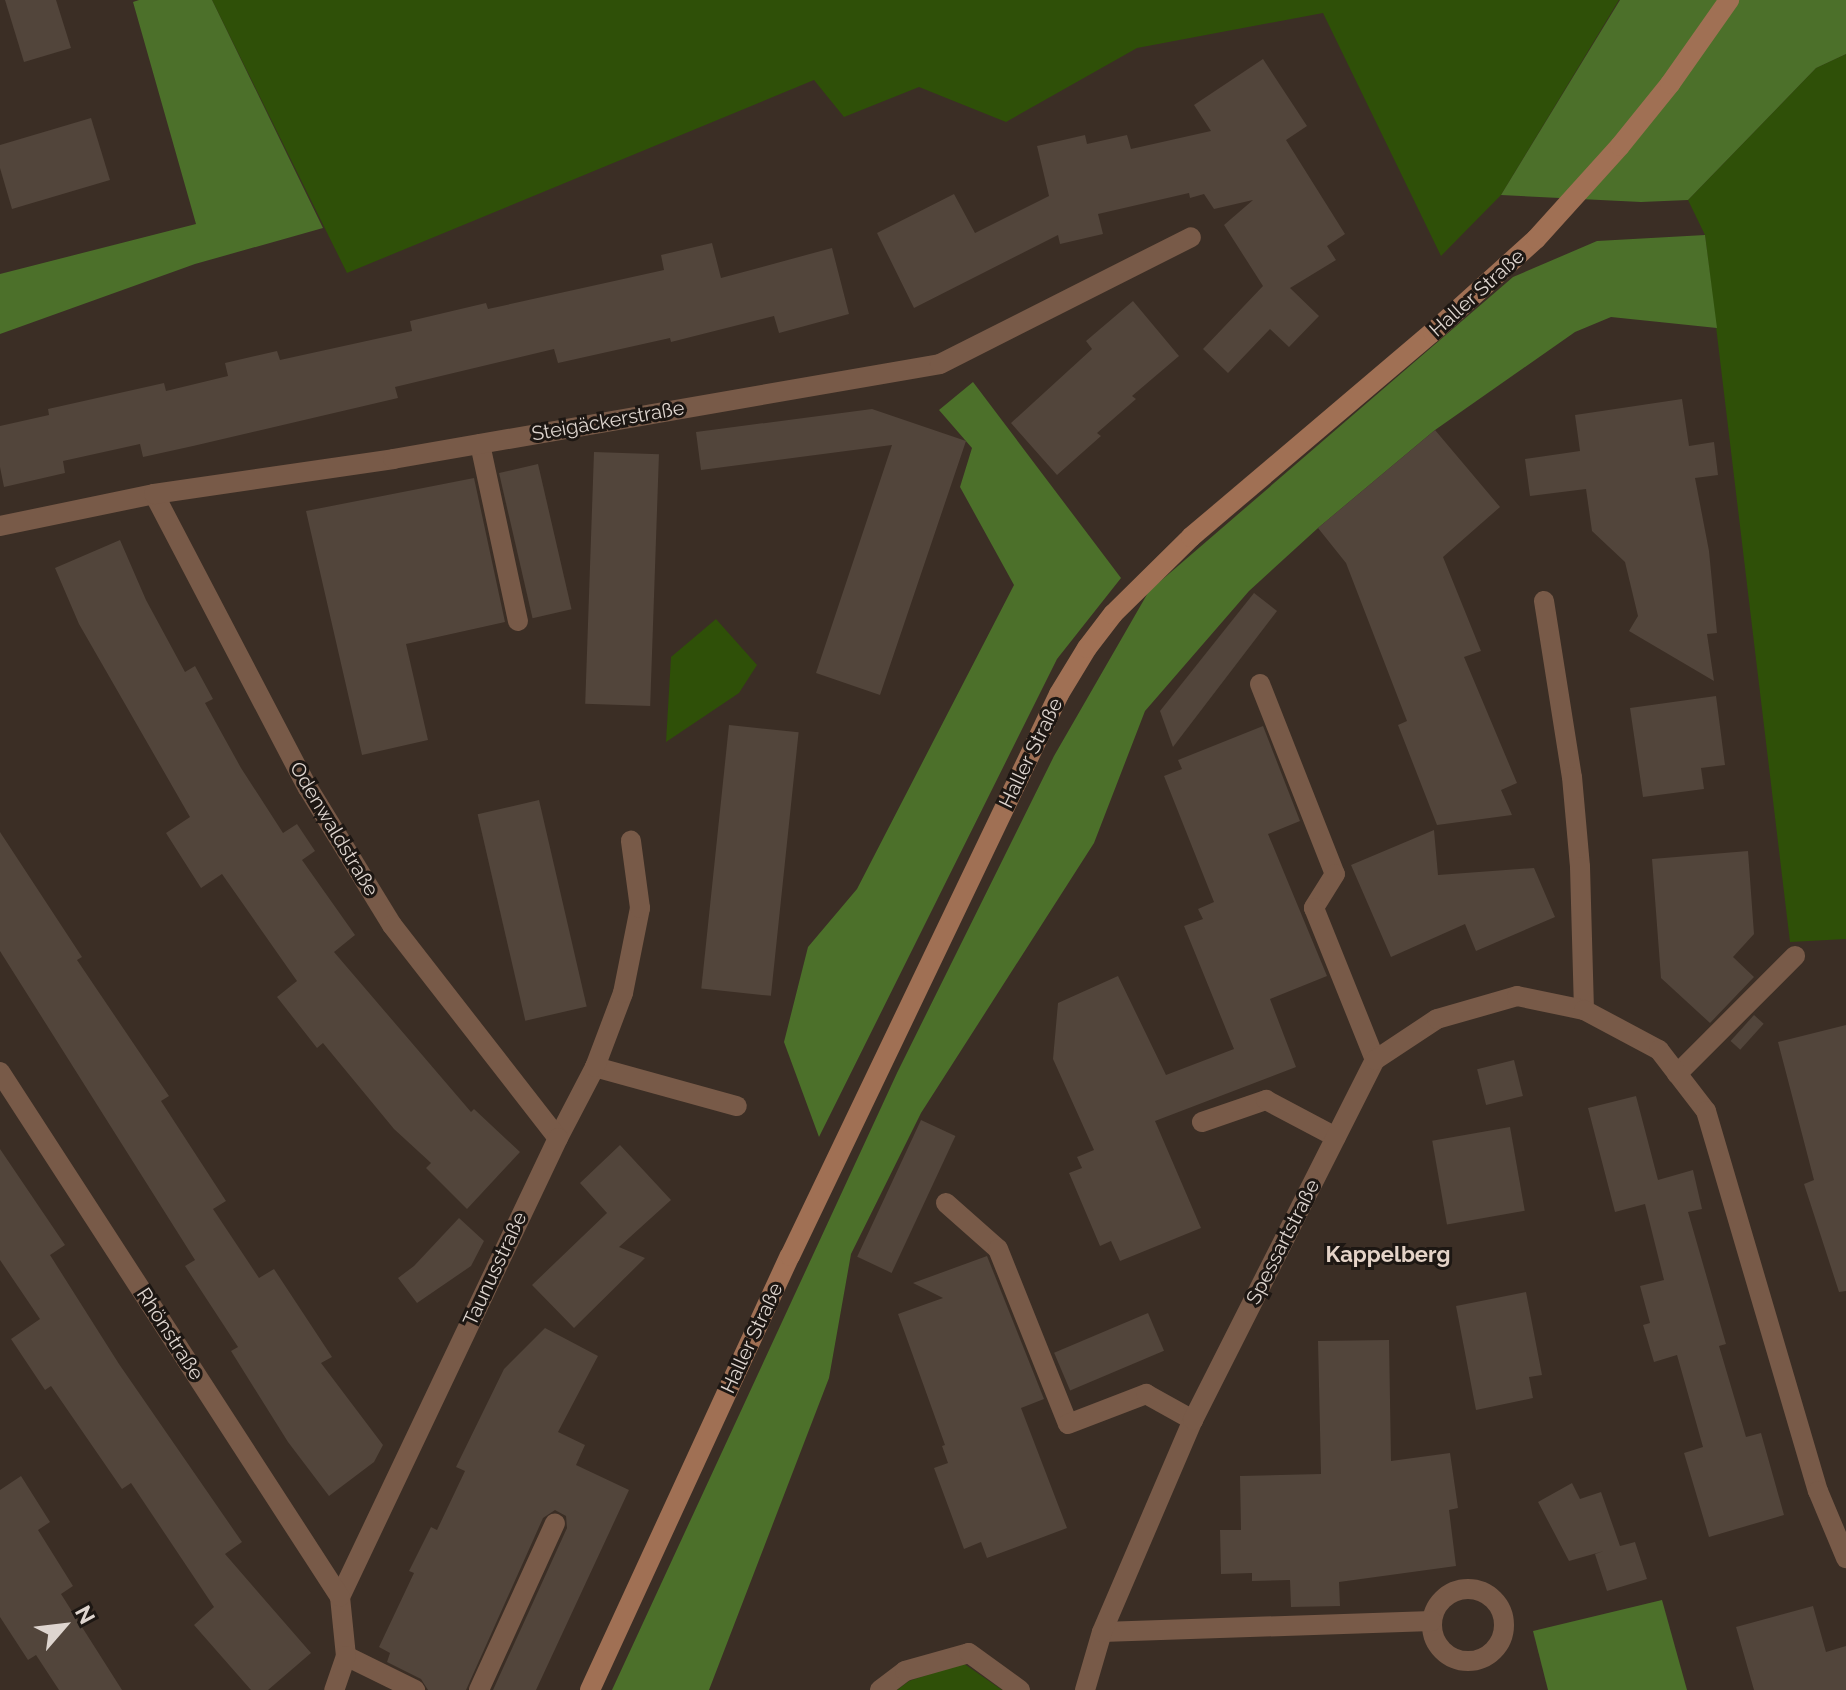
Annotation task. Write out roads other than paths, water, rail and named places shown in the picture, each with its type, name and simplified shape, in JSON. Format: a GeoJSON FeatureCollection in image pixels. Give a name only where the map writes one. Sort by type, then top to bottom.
{"type":"FeatureCollection","features":[{"type":"Feature","properties":{"kind":"main road","name":"Haller Straße"},"geometry":{"type":"LineString","coordinates":[[590,1690],[790,1256],[1059,694],[1087,648],[1113,614],[1181,546],[1433,332],[1536,239],[1660,96],[1729,0]]}},
{"type":"Feature","properties":{"kind":"street","name":"Steigäckerstraße"},"geometry":{"type":"LineString","coordinates":[[0,526],[154,494],[480,444],[940,364],[1191,237]]}},
{"type":"Feature","properties":{"kind":"street"},"geometry":{"type":"LineString","coordinates":[[480,444],[518,621]]}},
{"type":"Feature","properties":{"kind":"street","name":"Odenwaldstraße"},"geometry":{"type":"LineString","coordinates":[[154,494],[308,788],[392,925],[558,1138]]}},
{"type":"Feature","properties":{"kind":"street"},"geometry":{"type":"LineString","coordinates":[[1544,601],[1572,777],[1580,867],[1584,1010]]}},
{"type":"Feature","properties":{"kind":"street"},"geometry":{"type":"LineString","coordinates":[[1260,684],[1335,874],[1314,908],[1375,1060]]}},
{"type":"Feature","properties":{"kind":"street","name":"Taunusstraße"},"geometry":{"type":"LineString","coordinates":[[340,1597],[558,1138],[595,1067],[623,993],[640,908],[631,841]]}},
{"type":"Feature","properties":{"kind":"street"},"geometry":{"type":"LineString","coordinates":[[1677,1074],[1795,956]]}},
{"type":"Feature","properties":{"kind":"street","name":"Spessartstraße"},"geometry":{"type":"LineString","coordinates":[[1085,1690],[1102,1632],[1193,1420],[1375,1060],[1437,1019],[1517,996],[1584,1010],[1659,1050],[1706,1111],[1818,1491],[1846,1558]]}},
{"type":"Feature","properties":{"kind":"street"},"geometry":{"type":"LineString","coordinates":[[595,1067],[737,1106]]}},
{"type":"Feature","properties":{"kind":"street","name":"Rhönstraße"},"geometry":{"type":"LineString","coordinates":[[0,1072],[340,1597]]}},
{"type":"Feature","properties":{"kind":"street"},"geometry":{"type":"LineString","coordinates":[[1202,1122],[1266,1100],[1336,1137]]}},
{"type":"Feature","properties":{"kind":"street"},"geometry":{"type":"LineString","coordinates":[[946,1203],[998,1249],[1068,1424],[1146,1394],[1193,1420]]}},
{"type":"Feature","properties":{"kind":"street"},"geometry":{"type":"LineString","coordinates":[[479,1690],[555,1523]]}},
{"type":"Feature","properties":{"kind":"street"},"geometry":{"type":"LineString","coordinates":[[334,1690],[346,1656],[340,1597]]}},
{"type":"Feature","properties":{"kind":"street"},"geometry":{"type":"LineString","coordinates":[[1102,1632],[1432,1621]]}},
{"type":"Feature","properties":{"kind":"street"},"geometry":{"type":"LineString","coordinates":[[880,1690],[905,1671],[969,1653],[1020,1690]]}},
{"type":"Feature","properties":{"kind":"street"},"geometry":{"type":"LineString","coordinates":[[346,1656],[415,1690]]}},
{"type":"Feature","properties":{"kind":"district","name":"Kappelberg"},"geometry":{"type":"Point","coordinates":[1388,1255]}}]}
